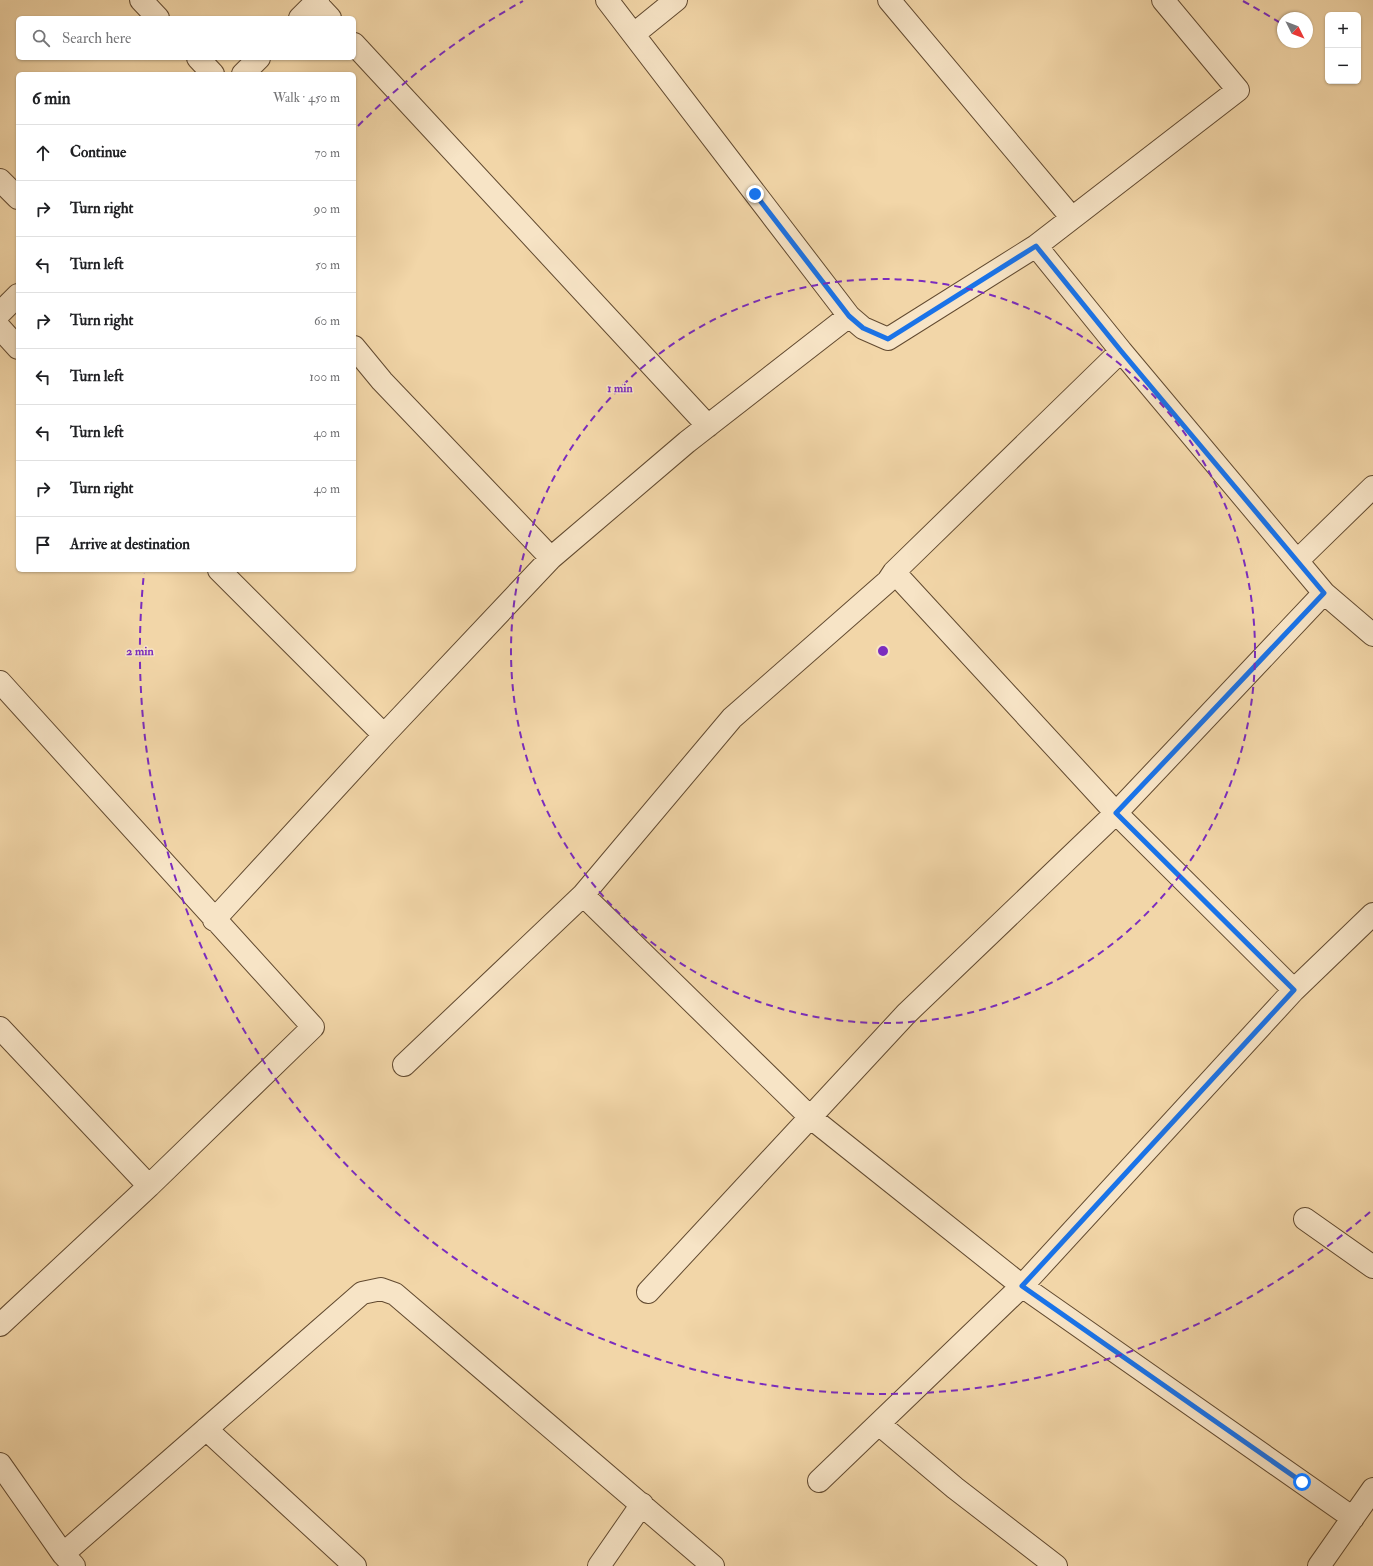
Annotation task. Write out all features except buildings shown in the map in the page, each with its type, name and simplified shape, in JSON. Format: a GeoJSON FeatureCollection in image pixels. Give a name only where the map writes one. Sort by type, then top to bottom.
{"type":"FeatureCollection","features":[{"type":"Feature","properties":{"kind":"street"},"geometry":{"type":"LineString","coordinates":[[141,0],[156,16]]}},
{"type":"Feature","properties":{"kind":"street"},"geometry":{"type":"LineString","coordinates":[[607,0],[849,316],[863,328],[888,339],[1036,246],[1238,90],[1164,0]]}},
{"type":"Feature","properties":{"kind":"street"},"geometry":{"type":"LineString","coordinates":[[634,34],[676,0]]}},
{"type":"Feature","properties":{"kind":"street"},"geometry":{"type":"LineString","coordinates":[[889,0],[1072,218]]}},
{"type":"Feature","properties":{"kind":"street"},"geometry":{"type":"LineString","coordinates":[[304,16],[321,7]]}},
{"type":"Feature","properties":{"kind":"street"},"geometry":{"type":"LineString","coordinates":[[356,46],[708,426]]}},
{"type":"Feature","properties":{"kind":"street"},"geometry":{"type":"LineString","coordinates":[[200,60],[211,72]]}},
{"type":"Feature","properties":{"kind":"street"},"geometry":{"type":"LineString","coordinates":[[245,72],[257,60]]}},
{"type":"Feature","properties":{"kind":"street"},"geometry":{"type":"LineString","coordinates":[[0,180],[16,196]]}},
{"type":"Feature","properties":{"kind":"street"},"geometry":{"type":"LineString","coordinates":[[1036,246],[1121,351],[1324,593],[1373,635]]}},
{"type":"Feature","properties":{"kind":"street"},"geometry":{"type":"LineString","coordinates":[[0,313],[16,298]]}},
{"type":"Feature","properties":{"kind":"street"},"geometry":{"type":"LineString","coordinates":[[214,920],[384,735],[551,558],[708,426],[849,316]]}},
{"type":"Feature","properties":{"kind":"street"},"geometry":{"type":"LineString","coordinates":[[0,328],[16,346]]}},
{"type":"Feature","properties":{"kind":"street"},"geometry":{"type":"LineString","coordinates":[[356,349],[382,381],[551,558]]}},
{"type":"Feature","properties":{"kind":"street"},"geometry":{"type":"LineString","coordinates":[[404,1065],[582,895],[732,718],[888,581],[894,572],[1121,351]]}},
{"type":"Feature","properties":{"kind":"street"},"geometry":{"type":"LineString","coordinates":[[1297,561],[1373,487]]}},
{"type":"Feature","properties":{"kind":"street"},"geometry":{"type":"LineString","coordinates":[[221,572],[384,735]]}},
{"type":"Feature","properties":{"kind":"street"},"geometry":{"type":"LineString","coordinates":[[894,572],[1116,813],[1294,990]]}},
{"type":"Feature","properties":{"kind":"street"},"geometry":{"type":"LineString","coordinates":[[648,1292],[906,1014],[1116,813],[1324,593]]}},
{"type":"Feature","properties":{"kind":"street"},"geometry":{"type":"LineString","coordinates":[[0,682],[214,920],[313,1027],[149,1186],[0,1325]]}},
{"type":"Feature","properties":{"kind":"street"},"geometry":{"type":"LineString","coordinates":[[582,895],[810,1117],[1022,1286],[1353,1518]]}},
{"type":"Feature","properties":{"kind":"street"},"geometry":{"type":"LineString","coordinates":[[819,1482],[1022,1286],[1294,990],[1373,914]]}},
{"type":"Feature","properties":{"kind":"street"},"geometry":{"type":"LineString","coordinates":[[0,1028],[149,1186]]}},
{"type":"Feature","properties":{"kind":"street"},"geometry":{"type":"LineString","coordinates":[[1305,1219],[1373,1267]]}},
{"type":"Feature","properties":{"kind":"street"},"geometry":{"type":"LineString","coordinates":[[0,1464],[68,1560],[206,1429],[362,1293],[381,1289],[395,1294],[713,1566]]}},
{"type":"Feature","properties":{"kind":"street"},"geometry":{"type":"LineString","coordinates":[[879,1424],[955,1488],[1056,1566]]}},
{"type":"Feature","properties":{"kind":"street"},"geometry":{"type":"LineString","coordinates":[[206,1429],[355,1566]]}},
{"type":"Feature","properties":{"kind":"street"},"geometry":{"type":"LineString","coordinates":[[1319,1566],[1373,1489]]}},
{"type":"Feature","properties":{"kind":"street"},"geometry":{"type":"LineString","coordinates":[[599,1566],[642,1504]]}},
{"type":"Feature","properties":{"kind":"route"},"geometry":{"type":"LineString","coordinates":[[755,194],[849,316],[863,328],[888,339],[1036,246],[1121,351],[1324,593],[1116,813],[1294,990],[1022,1286],[1302,1482]]}}]}
